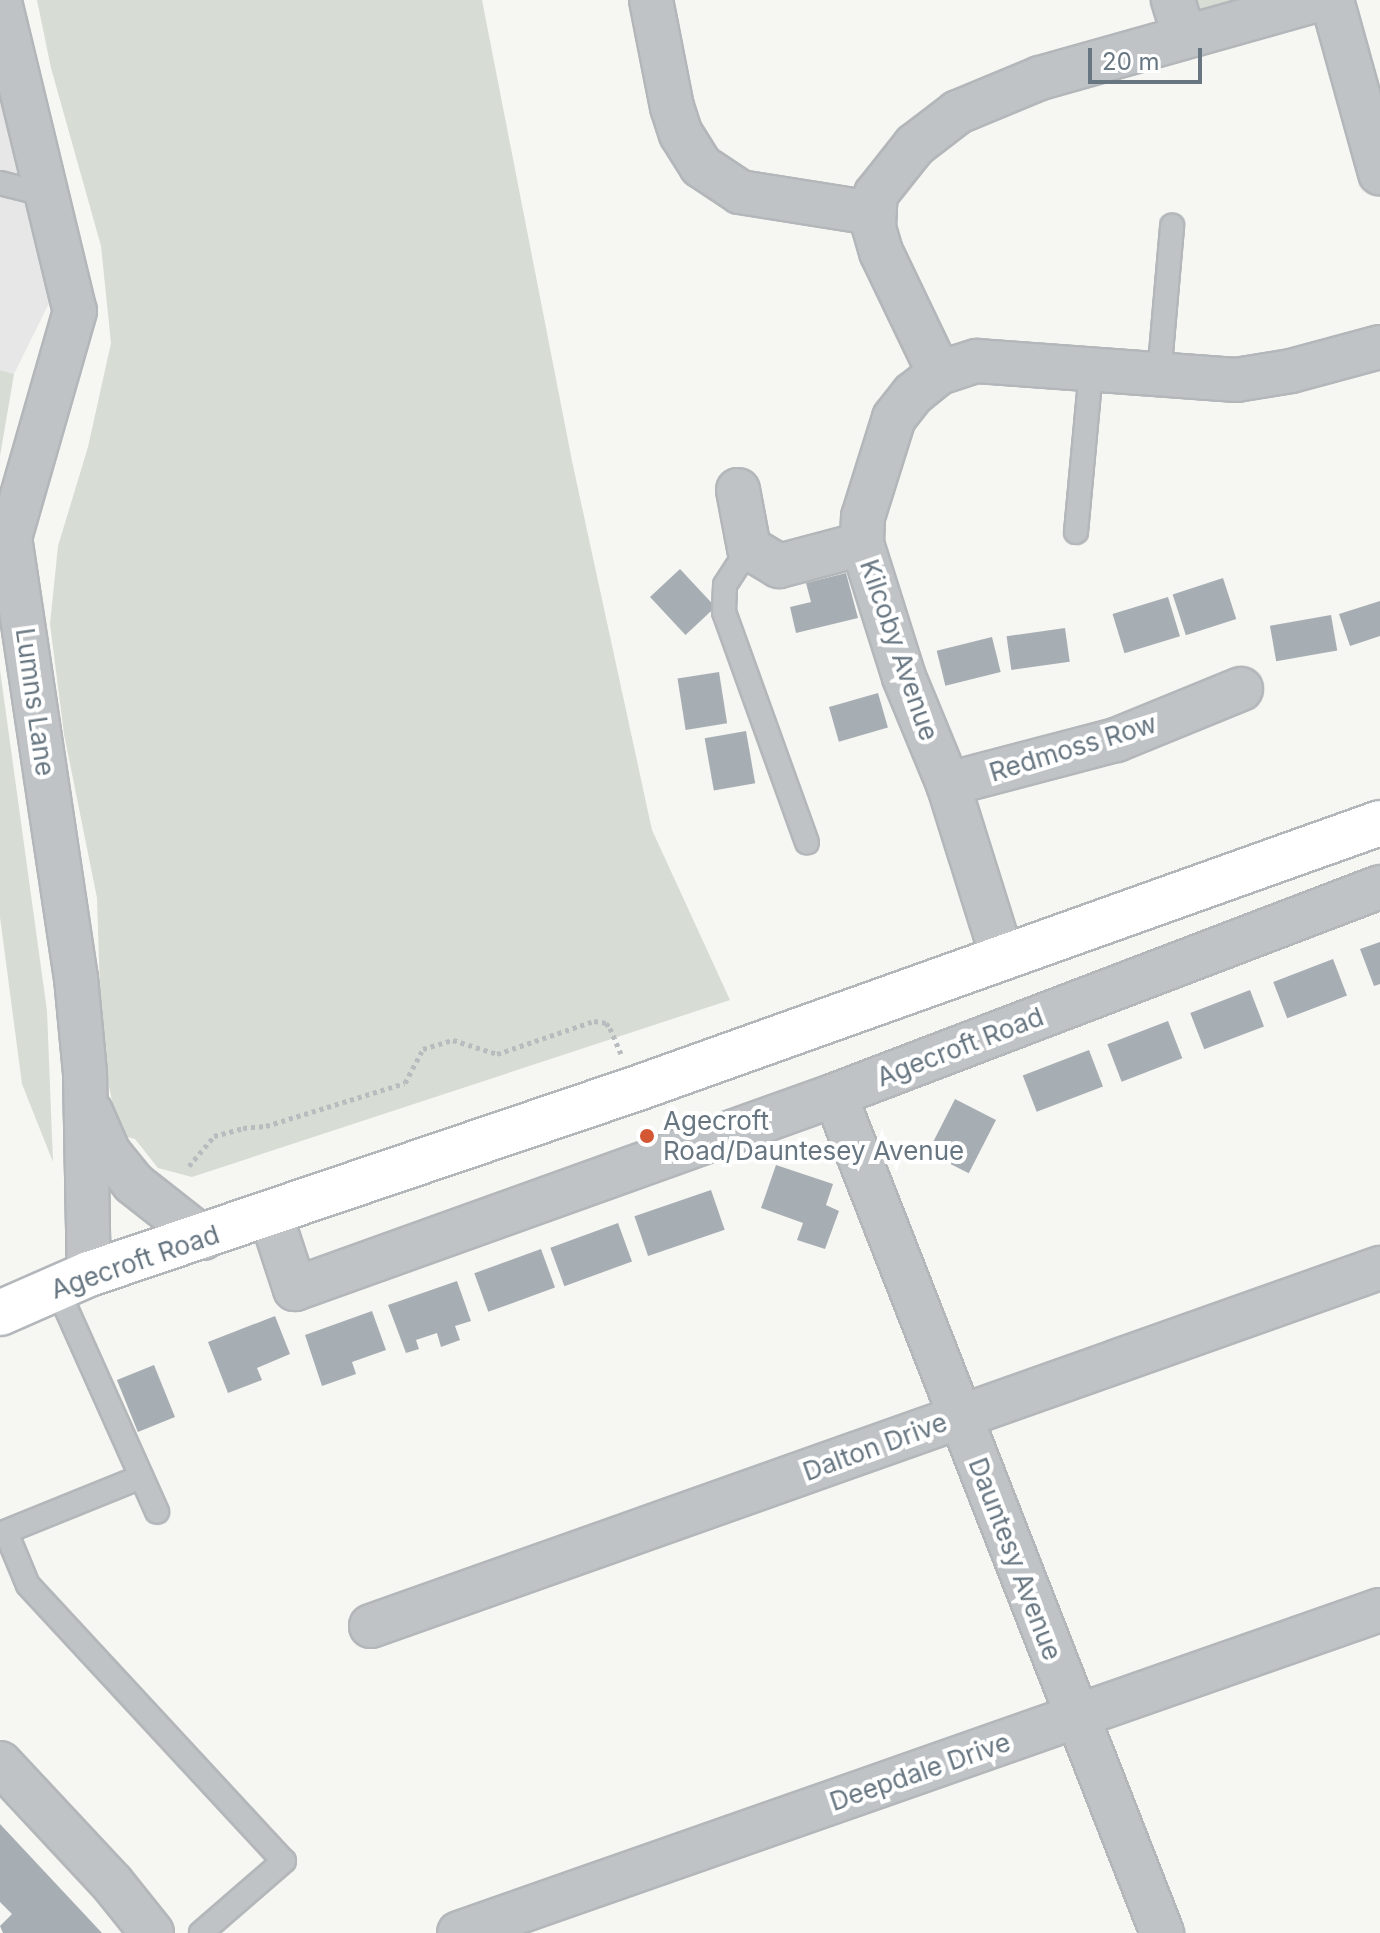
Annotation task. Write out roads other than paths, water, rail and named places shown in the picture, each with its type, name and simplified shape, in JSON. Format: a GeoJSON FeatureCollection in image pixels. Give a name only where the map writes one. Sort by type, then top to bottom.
{"type":"FeatureCollection","features":[{"type":"Feature","properties":{"kind":"main road","name":"Agecroft Road"},"geometry":{"type":"LineString","coordinates":[[0,1313],[73,1281],[271,1216],[635,1089],[1380,823]]}},
{"type":"Feature","properties":{"kind":"street"},"geometry":{"type":"LineString","coordinates":[[651,0],[672,107],[681,134],[701,166],[740,192],[873,213]]}},
{"type":"Feature","properties":{"kind":"street"},"geometry":{"type":"LineString","coordinates":[[939,373],[881,252],[873,213],[876,194],[915,145],[958,112],[1179,18],[1318,0]]}},
{"type":"Feature","properties":{"kind":"street"},"geometry":{"type":"LineString","coordinates":[[1332,0],[1380,173]]}},
{"type":"Feature","properties":{"kind":"street","name":"Lumns Lane"},"geometry":{"type":"LineString","coordinates":[[0,2],[75,311],[10,537],[76,978],[85,1100],[73,1281]]}},
{"type":"Feature","properties":{"kind":"street","name":"Kilcoby Avenue"},"geometry":{"type":"LineString","coordinates":[[1002,956],[948,784],[904,677],[862,544],[863,517],[894,418],[913,394],[939,373],[977,361],[1236,380],[1291,371],[1380,347]]}},
{"type":"Feature","properties":{"kind":"street"},"geometry":{"type":"LineString","coordinates":[[738,490],[749,548],[779,566],[862,544]]}},
{"type":"Feature","properties":{"kind":"street","name":"Redmoss Row"},"geometry":{"type":"LineString","coordinates":[[948,784],[1116,740],[1241,689]]}},
{"type":"Feature","properties":{"kind":"street","name":"Agecroft Road"},"geometry":{"type":"LineString","coordinates":[[271,1216],[295,1289],[835,1095],[1380,887]]}},
{"type":"Feature","properties":{"kind":"street","name":"Dauntesy Avenue"},"geometry":{"type":"LineString","coordinates":[[835,1095],[1162,1933]]}},
{"type":"Feature","properties":{"kind":"street"},"geometry":{"type":"LineString","coordinates":[[85,1100],[109,1153],[133,1183],[203,1238]]}},
{"type":"Feature","properties":{"kind":"street","name":"Dalton Drive"},"geometry":{"type":"LineString","coordinates":[[371,1626],[1380,1268]]}},
{"type":"Feature","properties":{"kind":"street","name":"Deepdale Drive"},"geometry":{"type":"LineString","coordinates":[[459,1933],[1380,1610]]}},
{"type":"Feature","properties":{"kind":"street"},"geometry":{"type":"LineString","coordinates":[[0,1763],[112,1883],[152,1933]]}},
{"type":"Feature","properties":{"kind":"lane"},"geometry":{"type":"LineString","coordinates":[[0,183],[47,195]]}},
{"type":"Feature","properties":{"kind":"lane"},"geometry":{"type":"LineString","coordinates":[[1159,376],[1172,226]]}},
{"type":"Feature","properties":{"kind":"lane"},"geometry":{"type":"LineString","coordinates":[[1076,532],[1091,371]]}},
{"type":"Feature","properties":{"kind":"lane"},"geometry":{"type":"LineString","coordinates":[[749,548],[725,585],[724,612],[730,638],[796,804],[807,842]]}},
{"type":"Feature","properties":{"kind":"lane"},"geometry":{"type":"LineString","coordinates":[[73,1281],[141,1477],[157,1512]]}},
{"type":"Feature","properties":{"kind":"lane"},"geometry":{"type":"LineString","coordinates":[[141,1477],[3,1533],[28,1585],[284,1861],[201,1933]]}},
{"type":"Feature","properties":{"kind":"place","name":"Agecroft Road/Dauntesey Avenue"},"geometry":{"type":"Point","coordinates":[647,1136]}}]}
